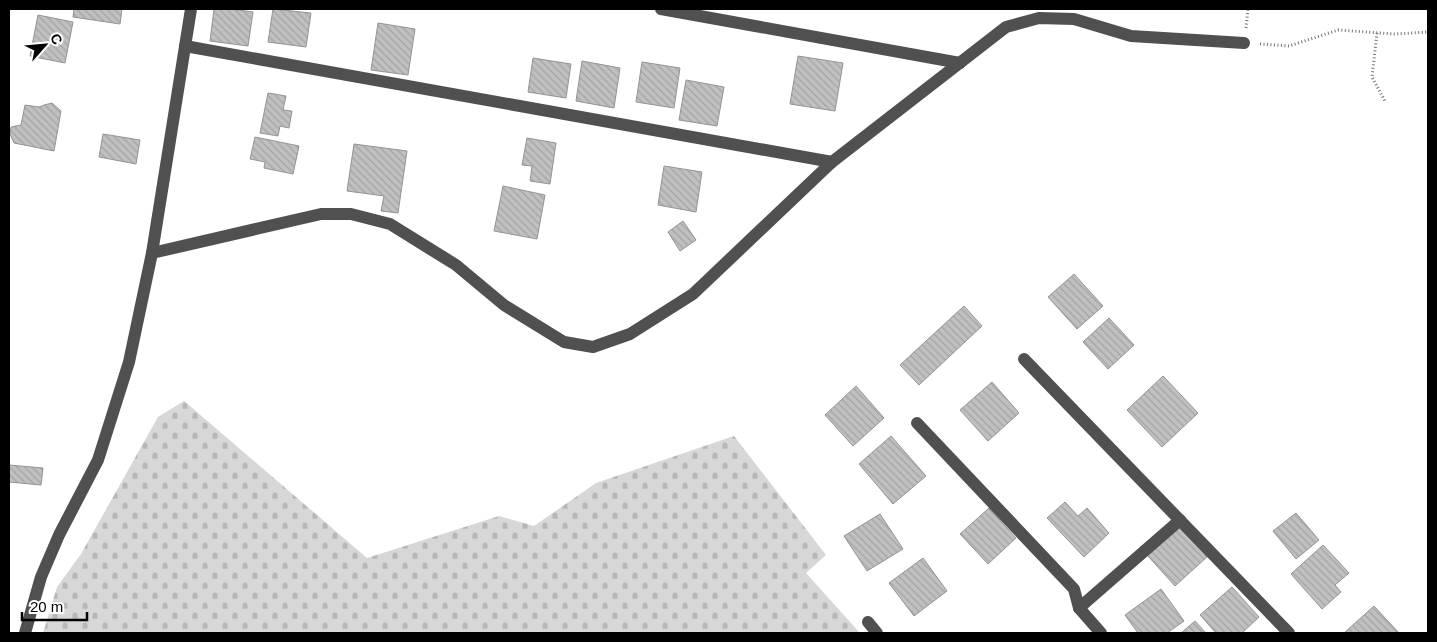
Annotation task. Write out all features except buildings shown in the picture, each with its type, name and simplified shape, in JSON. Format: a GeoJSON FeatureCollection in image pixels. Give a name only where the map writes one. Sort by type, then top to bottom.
{"type":"FeatureCollection","features":[{"type":"Feature","properties":{"kind":"street"},"geometry":{"type":"LineString","coordinates":[[25,633],[41,577],[59,535],[98,460],[129,362],[152,253],[191,9]]}},
{"type":"Feature","properties":{"kind":"street"},"geometry":{"type":"LineString","coordinates":[[661,9],[960,63]]}},
{"type":"Feature","properties":{"kind":"street"},"geometry":{"type":"LineString","coordinates":[[152,253],[321,214],[351,214],[390,224],[456,265],[504,305],[564,342],[593,347],[630,334],[693,294],[832,162],[1006,27],[1039,18],[1074,19],[1131,36],[1244,44]]}},
{"type":"Feature","properties":{"kind":"street"},"geometry":{"type":"LineString","coordinates":[[186,46],[832,162]]}},
{"type":"Feature","properties":{"kind":"street"},"geometry":{"type":"LineString","coordinates":[[1024,358],[1289,633]]}},
{"type":"Feature","properties":{"kind":"street"},"geometry":{"type":"LineString","coordinates":[[917,423],[1074,588],[1079,608],[1101,633]]}},
{"type":"Feature","properties":{"kind":"street"},"geometry":{"type":"LineString","coordinates":[[1079,608],[1180,520]]}},
{"type":"Feature","properties":{"kind":"street"},"geometry":{"type":"LineString","coordinates":[[868,622],[878,633]]}},
{"type":"Feature","properties":{"kind":"path"},"geometry":{"type":"LineString","coordinates":[[1244,44],[1289,46],[1338,30],[1395,34],[1428,32]]}},
{"type":"Feature","properties":{"kind":"path"},"geometry":{"type":"LineString","coordinates":[[1377,33],[1372,77],[1385,101]]}},
{"type":"Feature","properties":{"kind":"green space"},"geometry":{"type":"Polygon","coordinates":[[[184,401],[367,558],[499,516],[534,526],[596,483],[734,436],[826,555],[806,573],[860,633],[43,633],[57,587],[81,554],[158,417],[184,401]]]}}]}
